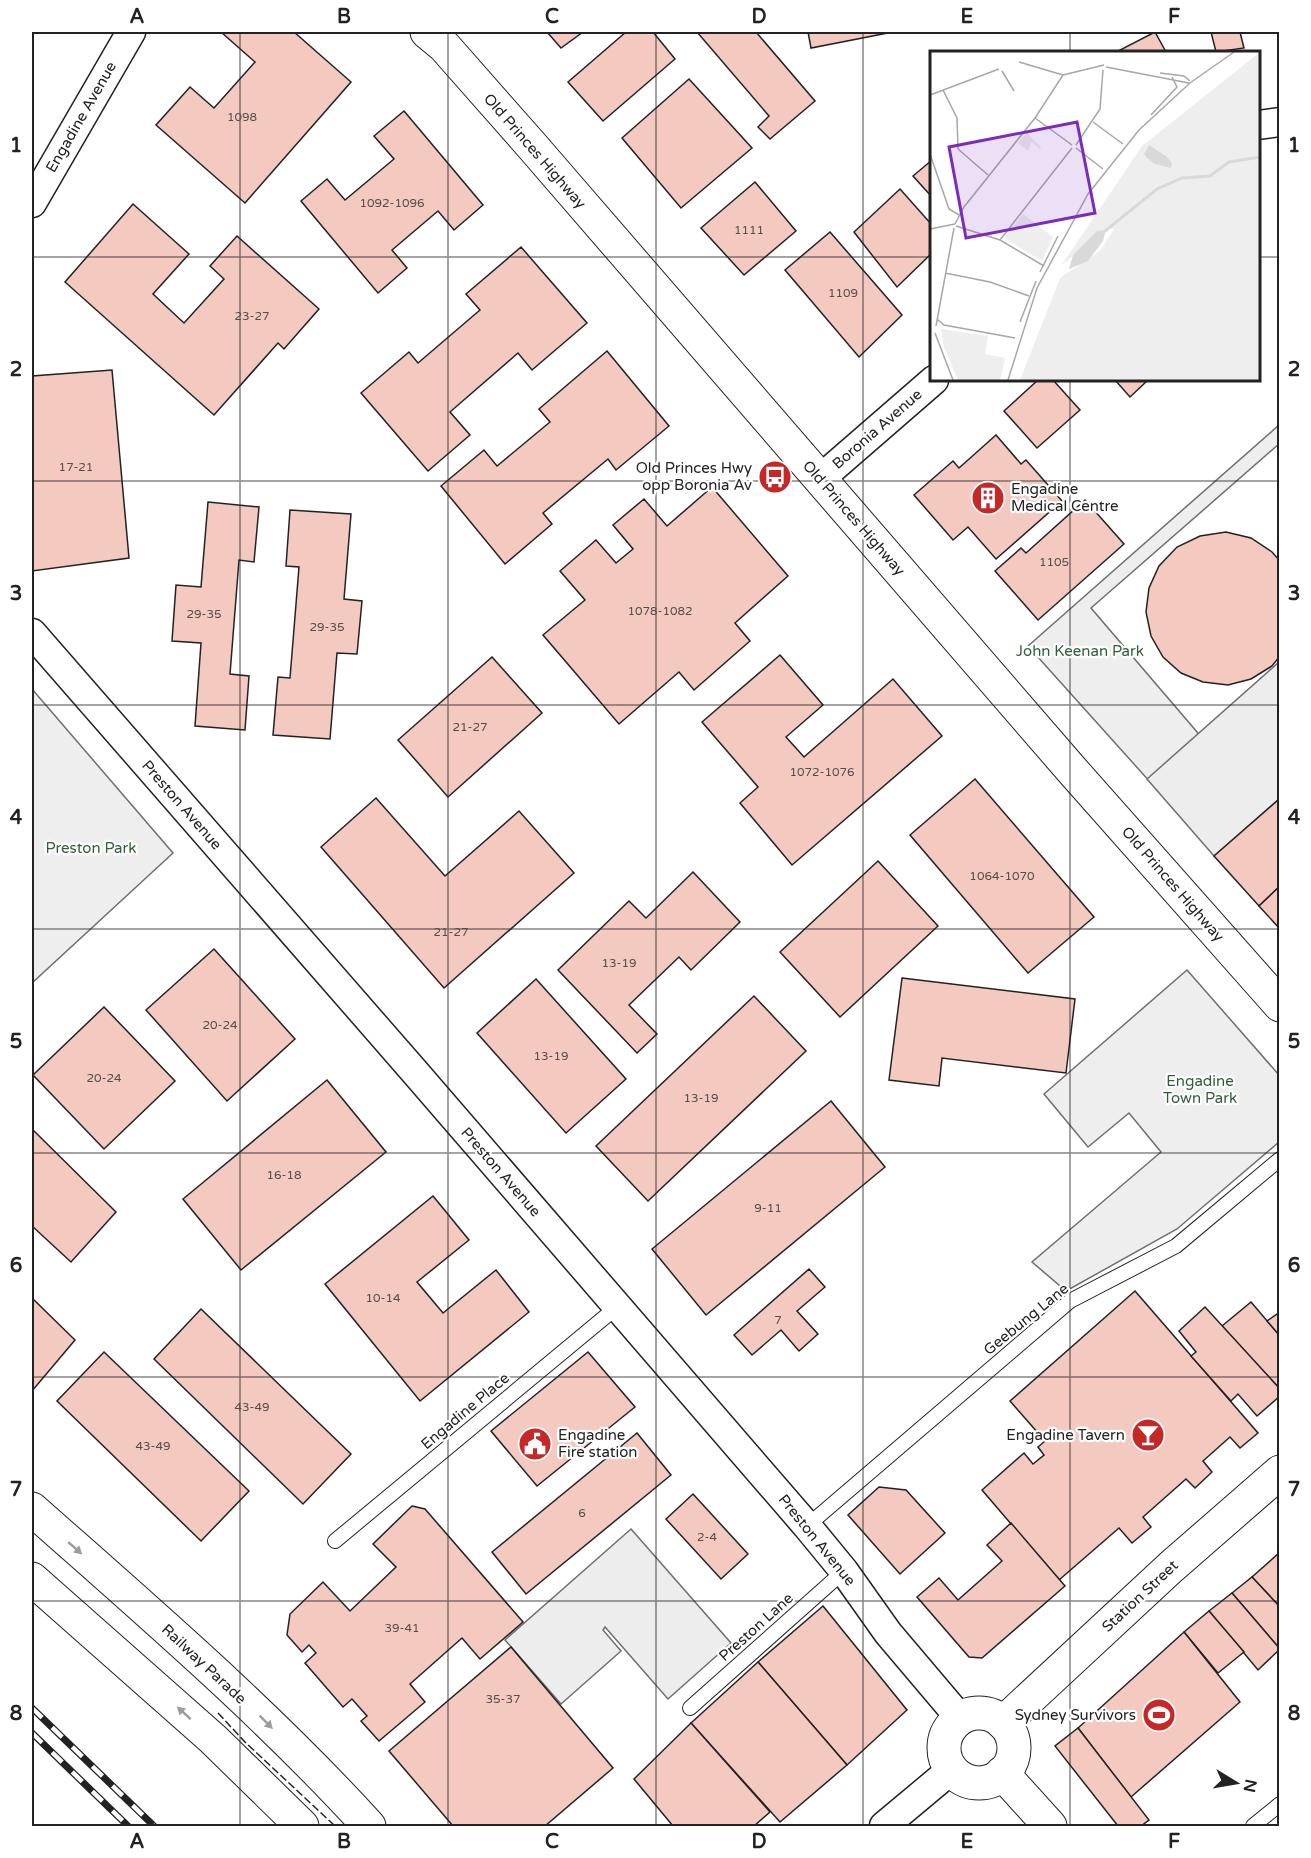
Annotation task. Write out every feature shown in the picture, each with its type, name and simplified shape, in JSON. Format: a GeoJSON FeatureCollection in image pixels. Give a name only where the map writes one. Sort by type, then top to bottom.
{"type":"FeatureCollection","features":[{"type":"Feature","properties":{"kind":"main road","name":"Old Princes Highway"},"geometry":{"type":"LineString","coordinates":[[427,32],[444,46],[1078,778],[1280,1005]]}},
{"type":"Feature","properties":{"kind":"main road","name":"Station Street"},"geometry":{"type":"LineString","coordinates":[[1003,1723],[1163,1575],[1280,1472]]}},
{"type":"Feature","properties":{"kind":"main road","name":"Railway Parade"},"geometry":{"type":"LineString","coordinates":[[32,1509],[187,1646],[369,1827]]}},
{"type":"Feature","properties":{"kind":"main road"},"geometry":{"type":"LineString","coordinates":[[32,1579],[213,1739],[302,1827]]}},
{"type":"Feature","properties":{"kind":"main road"},"geometry":{"type":"LineString","coordinates":[[982,1713],[993,1716],[1003,1723],[1013,1743],[1013,1754],[1009,1764],[993,1780],[970,1782],[951,1770],[945,1759],[946,1736],[951,1726],[960,1718],[982,1713]]}},
{"type":"Feature","properties":{"kind":"main road"},"geometry":{"type":"LineString","coordinates":[[1002,1773],[1050,1827]]}},
{"type":"Feature","properties":{"kind":"street","name":"Engadine Avenue"},"geometry":{"type":"LineString","coordinates":[[32,203],[131,32]]}},
{"type":"Feature","properties":{"kind":"street"},"geometry":{"type":"LineString","coordinates":[[1260,125],[1280,122]]}},
{"type":"Feature","properties":{"kind":"street","name":"Boronia Avenue"},"geometry":{"type":"LineString","coordinates":[[820,479],[933,381]]}},
{"type":"Feature","properties":{"kind":"street","name":"Preston Avenue"},"geometry":{"type":"LineString","coordinates":[[32,633],[807,1526],[844,1571],[888,1633],[960,1718]]}},
{"type":"Feature","properties":{"kind":"street"},"geometry":{"type":"LineString","coordinates":[[884,1827],[951,1770]]}},
{"type":"Feature","properties":{"kind":"lane","name":"Geebung Lane"},"geometry":{"type":"LineString","coordinates":[[807,1526],[1070,1301],[1176,1246],[1280,1159]]}},
{"type":"Feature","properties":{"kind":"lane","name":"Engadine Place"},"geometry":{"type":"LineString","coordinates":[[335,1541],[617,1307]]}},
{"type":"Feature","properties":{"kind":"lane","name":"Preston Lane"},"geometry":{"type":"LineString","coordinates":[[690,1708],[844,1571]]}},
{"type":"Feature","properties":{"kind":"lane"},"geometry":{"type":"LineString","coordinates":[[1253,1827],[1280,1804]]}},
{"type":"Feature","properties":{"kind":"green space","name":"John Keenan Park"},"geometry":{"type":"Polygon","coordinates":[[[1279,425],[1279,444],[1091,608],[1203,739],[1151,783],[1028,646],[1279,425]]]}},
{"type":"Feature","properties":{"kind":"green space","name":"Preston Park"},"geometry":{"type":"Polygon","coordinates":[[[32,689],[173,853],[32,983],[32,689]]]}},
{"type":"Feature","properties":{"kind":"green space","name":"Engadine Town Park"},"geometry":{"type":"Polygon","coordinates":[[[1187,970],[1279,1075],[1279,1142],[1177,1229],[1066,1291],[1032,1262],[1161,1152],[1129,1113],[1088,1147],[1044,1094],[1187,970]]]}},
{"type":"Feature","properties":{"kind":"shaded area"},"geometry":{"type":"Polygon","coordinates":[[[1279,662],[1279,799],[1214,856],[1147,779],[1279,662]]]}},
{"type":"Feature","properties":{"kind":"shaded area"},"geometry":{"type":"Polygon","coordinates":[[[631,1529],[731,1643],[668,1699],[605,1627],[603,1630],[621,1651],[561,1704],[505,1640],[631,1529]]]}},
{"type":"Feature","properties":{"kind":"building"},"geometry":{"type":"Polygon","coordinates":[[[221,32],[294,32],[351,82],[245,203],[156,125],[190,87],[214,108],[255,62],[221,32]]]}},
{"type":"Feature","properties":{"kind":"building"},"geometry":{"type":"Polygon","coordinates":[[[547,32],[583,32],[561,48],[547,32]]]}},
{"type":"Feature","properties":{"kind":"building"},"geometry":{"type":"Polygon","coordinates":[[[626,32],[653,32],[675,59],[603,121],[568,82],[626,32]]]}},
{"type":"Feature","properties":{"kind":"building"},"geometry":{"type":"Polygon","coordinates":[[[697,32],[756,32],[815,101],[770,139],[758,127],[769,116],[697,32]]]}},
{"type":"Feature","properties":{"kind":"building"},"geometry":{"type":"Polygon","coordinates":[[[808,32],[893,32],[811,48],[808,32]]]}},
{"type":"Feature","properties":{"kind":"building"},"geometry":{"type":"Polygon","coordinates":[[[1155,32],[1165,51],[1120,51],[1155,32]]]}},
{"type":"Feature","properties":{"kind":"building"},"geometry":{"type":"Polygon","coordinates":[[[1211,32],[1240,32],[1244,48],[1216,51],[1211,32]]]}},
{"type":"Feature","properties":{"kind":"building"},"geometry":{"type":"Polygon","coordinates":[[[689,79],[752,148],[681,208],[622,138],[689,79]]]}},
{"type":"Feature","properties":{"kind":"building"},"geometry":{"type":"Polygon","coordinates":[[[404,111],[483,205],[454,230],[438,211],[392,250],[407,268],[378,293],[301,201],[327,179],[345,200],[394,159],[374,136],[404,111]]]}},
{"type":"Feature","properties":{"kind":"building"},"geometry":{"type":"Polygon","coordinates":[[[930,162],[930,195],[913,176],[930,162]]]}},
{"type":"Feature","properties":{"kind":"building"},"geometry":{"type":"Polygon","coordinates":[[[755,182],[796,231],[744,275],[701,228],[755,182]]]}},
{"type":"Feature","properties":{"kind":"building"},"geometry":{"type":"Polygon","coordinates":[[[900,189],[930,223],[930,255],[897,287],[854,232],[900,189]]]}},
{"type":"Feature","properties":{"kind":"building"},"geometry":{"type":"Polygon","coordinates":[[[133,204],[189,254],[153,294],[184,323],[224,279],[210,266],[237,236],[319,309],[284,349],[278,343],[214,415],[65,282],[133,204]]]}},
{"type":"Feature","properties":{"kind":"building"},"geometry":{"type":"Polygon","coordinates":[[[830,232],[902,315],[859,357],[785,270],[830,232]]]}},
{"type":"Feature","properties":{"kind":"building"},"geometry":{"type":"Polygon","coordinates":[[[521,247],[587,323],[532,370],[518,353],[450,412],[470,435],[428,471],[361,393],[409,352],[418,363],[480,310],[466,294],[521,247]]]}},
{"type":"Feature","properties":{"kind":"building"},"geometry":{"type":"Polygon","coordinates":[[[607,351],[669,426],[616,470],[608,459],[543,513],[552,524],[505,564],[441,486],[484,450],[497,466],[550,422],[539,409],[607,351]]]}},
{"type":"Feature","properties":{"kind":"building"},"geometry":{"type":"Polygon","coordinates":[[[112,370],[129,558],[32,571],[32,376],[112,370]]]}},
{"type":"Feature","properties":{"kind":"building"},"geometry":{"type":"Polygon","coordinates":[[[1037,381],[1054,381],[1080,410],[1037,448],[1004,411],[1037,381]]]}},
{"type":"Feature","properties":{"kind":"building"},"geometry":{"type":"Polygon","coordinates":[[[1116,381],[1147,381],[1130,397],[1116,381]]]}},
{"type":"Feature","properties":{"kind":"building","name":"Engadine Medical Centre"},"geometry":{"type":"Polygon","coordinates":[[[996,435],[1021,464],[1026,460],[1062,501],[996,559],[968,527],[953,540],[914,495],[953,461],[959,468],[996,435]]]}},
{"type":"Feature","properties":{"kind":"building"},"geometry":{"type":"Polygon","coordinates":[[[712,487],[788,576],[735,623],[750,641],[694,690],[679,672],[619,724],[543,635],[585,600],[560,571],[596,540],[616,563],[633,549],[613,525],[644,499],[667,526],[712,487]]]}},
{"type":"Feature","properties":{"kind":"building"},"geometry":{"type":"Polygon","coordinates":[[[1085,500],[1124,544],[1038,620],[995,571],[1021,548],[1026,553],[1085,500]]]}},
{"type":"Feature","properties":{"kind":"building"},"geometry":{"type":"Polygon","coordinates":[[[208,502],[259,507],[254,562],[239,560],[230,674],[249,676],[245,730],[195,726],[201,643],[172,641],[176,585],[201,587],[208,502]]]}},
{"type":"Feature","properties":{"kind":"building"},"geometry":{"type":"Polygon","coordinates":[[[290,510],[351,514],[344,599],[362,601],[357,654],[337,653],[330,739],[273,735],[278,677],[290,678],[299,567],[286,566],[290,510]]]}},
{"type":"Feature","properties":{"kind":"building"},"geometry":{"type":"Polygon","coordinates":[[[1226,532],[1251,538],[1272,552],[1280,561],[1280,656],[1272,666],[1251,679],[1228,685],[1203,682],[1181,673],[1163,657],[1151,636],[1146,612],[1149,588],[1159,566],[1177,547],[1200,536],[1226,532]]]}},
{"type":"Feature","properties":{"kind":"building"},"geometry":{"type":"Polygon","coordinates":[[[780,655],[823,705],[786,737],[804,757],[893,679],[942,736],[792,865],[740,803],[758,787],[702,722],[780,655]]]}},
{"type":"Feature","properties":{"kind":"building"},"geometry":{"type":"Polygon","coordinates":[[[492,657],[542,713],[448,797],[398,740],[492,657]]]}},
{"type":"Feature","properties":{"kind":"building"},"geometry":{"type":"Polygon","coordinates":[[[975,779],[1094,917],[1028,973],[910,835],[975,779]]]}},
{"type":"Feature","properties":{"kind":"building"},"geometry":{"type":"Polygon","coordinates":[[[376,798],[445,876],[519,811],[574,873],[444,988],[321,847],[376,798]]]}},
{"type":"Feature","properties":{"kind":"building"},"geometry":{"type":"Polygon","coordinates":[[[1277,801],[1280,803],[1280,886],[1259,906],[1214,856],[1277,801]]]}},
{"type":"Feature","properties":{"kind":"building"},"geometry":{"type":"Polygon","coordinates":[[[878,861],[938,926],[840,1017],[780,952],[878,861]]]}},
{"type":"Feature","properties":{"kind":"building"},"geometry":{"type":"Polygon","coordinates":[[[693,872],[740,922],[691,970],[679,957],[629,1005],[657,1034],[637,1053],[558,970],[629,901],[646,918],[693,872]]]}},
{"type":"Feature","properties":{"kind":"building"},"geometry":{"type":"Polygon","coordinates":[[[1280,886],[1280,929],[1259,906],[1280,886]]]}},
{"type":"Feature","properties":{"kind":"building"},"geometry":{"type":"Polygon","coordinates":[[[214,949],[295,1039],[227,1101],[146,1010],[214,949]]]}},
{"type":"Feature","properties":{"kind":"building"},"geometry":{"type":"Polygon","coordinates":[[[902,978],[1075,999],[1066,1073],[942,1058],[939,1086],[889,1080],[902,978]]]}},
{"type":"Feature","properties":{"kind":"building"},"geometry":{"type":"Polygon","coordinates":[[[536,979],[626,1079],[566,1133],[477,1033],[536,979]]]}},
{"type":"Feature","properties":{"kind":"building"},"geometry":{"type":"Polygon","coordinates":[[[754,996],[806,1051],[648,1201],[596,1146],[754,996]]]}},
{"type":"Feature","properties":{"kind":"building"},"geometry":{"type":"Polygon","coordinates":[[[104,1007],[175,1081],[104,1149],[33,1075],[104,1007]]]}},
{"type":"Feature","properties":{"kind":"building"},"geometry":{"type":"Polygon","coordinates":[[[327,1080],[386,1152],[241,1270],[183,1199],[327,1080]]]}},
{"type":"Feature","properties":{"kind":"building"},"geometry":{"type":"Polygon","coordinates":[[[831,1101],[885,1167],[706,1315],[652,1249],[831,1101]]]}},
{"type":"Feature","properties":{"kind":"building"},"geometry":{"type":"Polygon","coordinates":[[[32,1129],[116,1212],[71,1262],[32,1226],[32,1129]]]}},
{"type":"Feature","properties":{"kind":"building"},"geometry":{"type":"Polygon","coordinates":[[[433,1196],[469,1240],[417,1282],[443,1313],[496,1270],[529,1312],[420,1401],[325,1284],[433,1196]]]}},
{"type":"Feature","properties":{"kind":"building"},"geometry":{"type":"Polygon","coordinates":[[[809,1269],[825,1287],[797,1311],[818,1334],[799,1351],[781,1330],[752,1355],[734,1335],[809,1269]]]}},
{"type":"Feature","properties":{"kind":"building","name":"Engadine Tavern"},"geometry":{"type":"Polygon","coordinates":[[[1135,1291],[1258,1433],[1240,1448],[1230,1437],[1203,1461],[1212,1472],[1195,1488],[1186,1479],[1143,1517],[1151,1527],[1132,1543],[1119,1528],[1059,1580],[982,1490],[1024,1453],[1033,1464],[1044,1455],[1038,1447],[1045,1441],[1010,1401],[1135,1291]]]}},
{"type":"Feature","properties":{"kind":"building"},"geometry":{"type":"Polygon","coordinates":[[[32,1298],[75,1340],[32,1391],[32,1298]]]}},
{"type":"Feature","properties":{"kind":"building"},"geometry":{"type":"Polygon","coordinates":[[[1251,1302],[1280,1336],[1280,1389],[1222,1326],[1251,1302]]]}},
{"type":"Feature","properties":{"kind":"building"},"geometry":{"type":"Polygon","coordinates":[[[1205,1307],[1280,1389],[1280,1396],[1257,1416],[1238,1394],[1231,1401],[1191,1356],[1196,1352],[1179,1331],[1205,1307]]]}},
{"type":"Feature","properties":{"kind":"building"},"geometry":{"type":"Polygon","coordinates":[[[201,1309],[351,1454],[303,1504],[154,1359],[201,1309]]]}},
{"type":"Feature","properties":{"kind":"building"},"geometry":{"type":"Polygon","coordinates":[[[1280,1312],[1280,1336],[1267,1321],[1280,1312]]]}},
{"type":"Feature","properties":{"kind":"building"},"geometry":{"type":"Polygon","coordinates":[[[104,1352],[249,1491],[201,1541],[57,1401],[104,1352]]]}},
{"type":"Feature","properties":{"kind":"building"},"geometry":{"type":"Polygon","coordinates":[[[588,1352],[635,1407],[537,1486],[491,1431],[588,1352]]]}},
{"type":"Feature","properties":{"kind":"building"},"geometry":{"type":"Polygon","coordinates":[[[637,1433],[671,1475],[526,1594],[492,1552],[637,1433]]]}},
{"type":"Feature","properties":{"kind":"building"},"geometry":{"type":"Polygon","coordinates":[[[879,1487],[906,1490],[945,1533],[900,1574],[848,1515],[879,1487]]]}},
{"type":"Feature","properties":{"kind":"building"},"geometry":{"type":"Polygon","coordinates":[[[693,1494],[748,1554],[721,1579],[666,1519],[693,1494]]]}},
{"type":"Feature","properties":{"kind":"building"},"geometry":{"type":"Polygon","coordinates":[[[412,1506],[425,1509],[523,1622],[480,1659],[462,1638],[410,1684],[425,1702],[379,1741],[361,1721],[367,1716],[352,1699],[343,1707],[305,1663],[316,1653],[309,1645],[302,1652],[287,1635],[290,1614],[323,1582],[350,1611],[396,1567],[373,1544],[412,1506]]]}},
{"type":"Feature","properties":{"kind":"building"},"geometry":{"type":"Polygon","coordinates":[[[1011,1523],[1065,1586],[982,1658],[969,1657],[917,1597],[939,1578],[958,1600],[1002,1561],[987,1545],[1011,1523]]]}},
{"type":"Feature","properties":{"kind":"building"},"geometry":{"type":"Polygon","coordinates":[[[1280,1552],[1280,1607],[1252,1577],[1280,1552]]]}},
{"type":"Feature","properties":{"kind":"building"},"geometry":{"type":"Polygon","coordinates":[[[1252,1577],[1280,1607],[1280,1649],[1232,1593],[1252,1577]]]}},
{"type":"Feature","properties":{"kind":"building"},"geometry":{"type":"Polygon","coordinates":[[[1232,1593],[1280,1649],[1258,1670],[1209,1611],[1232,1593]]]}},
{"type":"Feature","properties":{"kind":"building"},"geometry":{"type":"Polygon","coordinates":[[[823,1606],[907,1710],[847,1765],[758,1662],[823,1606]]]}},
{"type":"Feature","properties":{"kind":"building"},"geometry":{"type":"Polygon","coordinates":[[[1209,1611],[1244,1652],[1218,1673],[1184,1632],[1209,1611]]]}},
{"type":"Feature","properties":{"kind":"building","name":"Sydney Survivors"},"geometry":{"type":"Polygon","coordinates":[[[1184,1632],[1240,1702],[1131,1797],[1078,1728],[1184,1632]]]}},
{"type":"Feature","properties":{"kind":"building"},"geometry":{"type":"Polygon","coordinates":[[[511,1647],[613,1768],[545,1826],[453,1826],[389,1751],[511,1647]]]}},
{"type":"Feature","properties":{"kind":"building"},"geometry":{"type":"Polygon","coordinates":[[[758,1662],[847,1765],[780,1822],[691,1723],[758,1662]]]}},
{"type":"Feature","properties":{"kind":"building"},"geometry":{"type":"Polygon","coordinates":[[[691,1723],[770,1812],[754,1826],[673,1826],[634,1779],[691,1723]]]}},
{"type":"Feature","properties":{"kind":"building"},"geometry":{"type":"Polygon","coordinates":[[[1078,1728],[1149,1820],[1141,1826],[1118,1826],[1055,1746],[1078,1728]]]}},
{"type":"Feature","properties":{"kind":"railway"},"geometry":{"type":"LineString","coordinates":[[32,1708],[154,1826]]}},
{"type":"Feature","properties":{"kind":"railway"},"geometry":{"type":"LineString","coordinates":[[32,1733],[128,1826]]}},
{"type":"Feature","properties":{"kind":"fence"},"geometry":{"type":"LineString","coordinates":[[218,1713],[245,1742],[335,1826]]}},
{"type":"Feature","properties":{"kind":"place","name":"Old Princes Hwy opp Boronia Av"},"geometry":{"type":"Point","coordinates":[775,477]}},
{"type":"Feature","properties":{"kind":"place","name":"Engadine Medical Centre"},"geometry":{"type":"Point","coordinates":[988,498]}},
{"type":"Feature","properties":{"kind":"place","name":"Engadine Tavern"},"geometry":{"type":"Point","coordinates":[1148,1435]}},
{"type":"Feature","properties":{"kind":"place","name":"Engadine Fire station"},"geometry":{"type":"Point","coordinates":[535,1444]}},
{"type":"Feature","properties":{"kind":"place","name":"Sydney Survivors"},"geometry":{"type":"Point","coordinates":[1159,1715]}}]}
